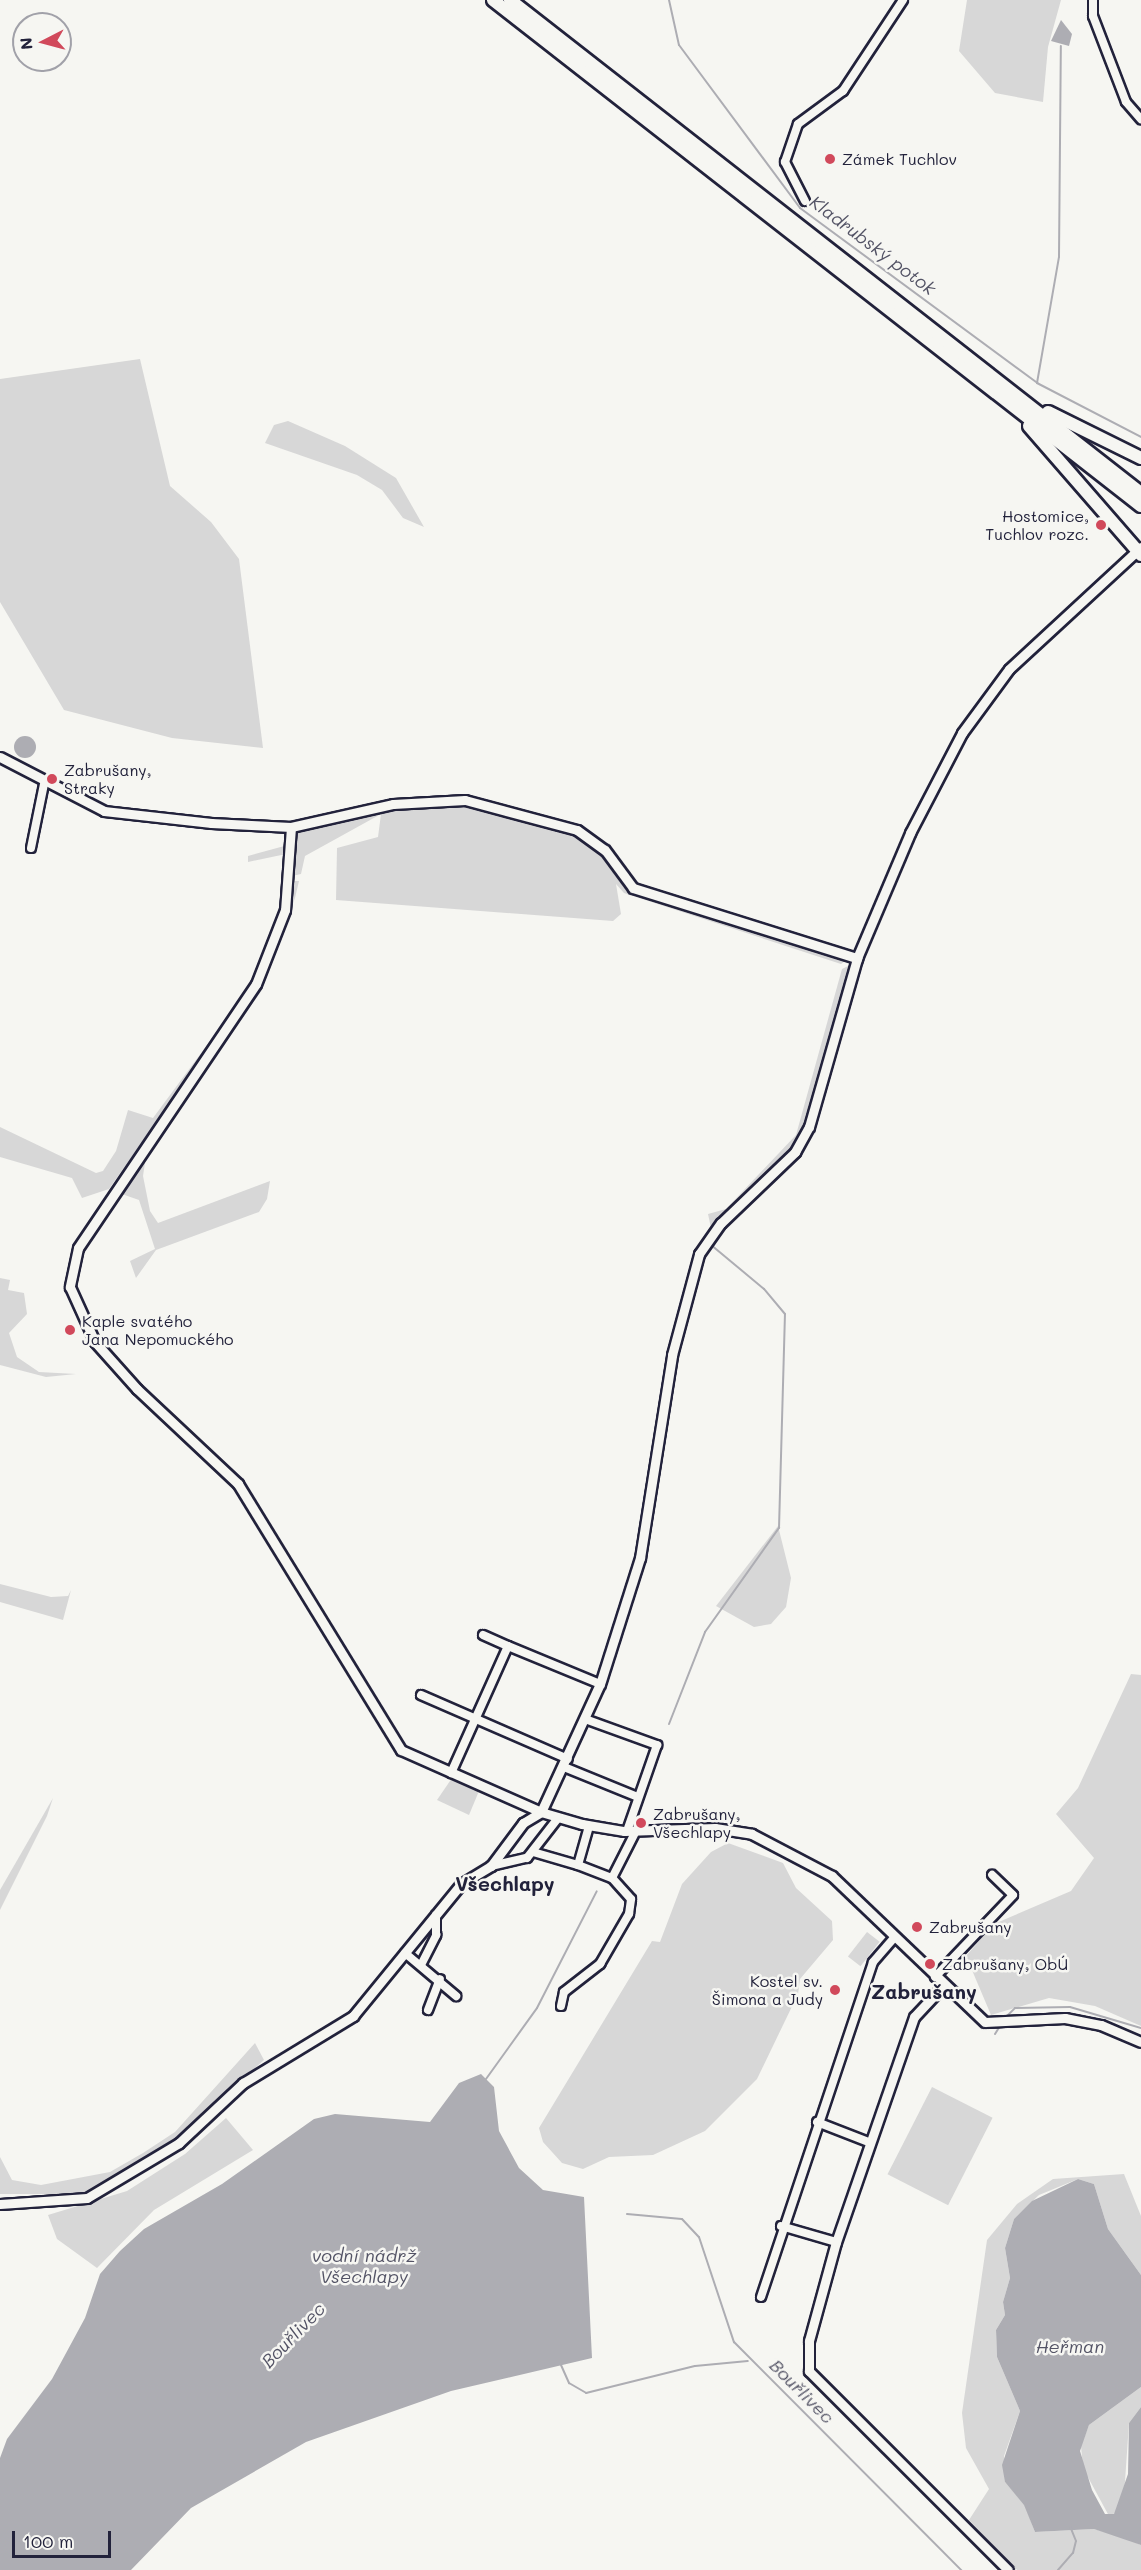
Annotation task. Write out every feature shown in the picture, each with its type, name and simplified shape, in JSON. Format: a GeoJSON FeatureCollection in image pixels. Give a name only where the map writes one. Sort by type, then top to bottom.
{"type":"FeatureCollection","features":[{"type":"Feature","properties":{"kind":"highway"},"geometry":{"type":"LineString","coordinates":[[493,0],[1013,400],[1141,493]]}},
{"type":"Feature","properties":{"kind":"highway"},"geometry":{"type":"LineString","coordinates":[[510,0],[1013,400],[1141,506]]}},
{"type":"Feature","properties":{"kind":"highway"},"geometry":{"type":"LineString","coordinates":[[1013,400],[1141,458]]}},
{"type":"Feature","properties":{"kind":"highway"},"geometry":{"type":"LineString","coordinates":[[1013,400],[1140,552]]}},
{"type":"Feature","properties":{"kind":"street"},"geometry":{"type":"LineString","coordinates":[[805,201],[785,162],[798,124],[843,91],[903,0]]}},
{"type":"Feature","properties":{"kind":"street"},"geometry":{"type":"LineString","coordinates":[[1093,0],[1093,16],[1126,102],[1141,119]]}},
{"type":"Feature","properties":{"kind":"street"},"geometry":{"type":"LineString","coordinates":[[491,1866],[523,1824],[541,1812],[566,1763],[600,1684],[640,1558],[672,1355],[699,1254],[721,1223],[795,1152],[809,1126],[857,957],[910,833],[986,695],[1140,552]]}},
{"type":"Feature","properties":{"kind":"street"},"geometry":{"type":"LineString","coordinates":[[0,757],[44,784],[104,811],[291,827],[393,804],[465,800],[576,830],[605,850],[623,882],[633,888],[857,957]]}},
{"type":"Feature","properties":{"kind":"street"},"geometry":{"type":"LineString","coordinates":[[30,848],[44,784]]}},
{"type":"Feature","properties":{"kind":"street"},"geometry":{"type":"LineString","coordinates":[[291,827],[285,910],[273,951],[256,984],[85,1235],[70,1287],[95,1342],[113,1364],[238,1484],[263,1519],[401,1750],[541,1812],[590,1826],[632,1830],[715,1828],[752,1834],[832,1876],[943,1986],[985,2022],[1065,2018],[1101,2025],[1141,2042]]}},
{"type":"Feature","properties":{"kind":"street"},"geometry":{"type":"LineString","coordinates":[[483,1635],[600,1684]]}},
{"type":"Feature","properties":{"kind":"street"},"geometry":{"type":"LineString","coordinates":[[452,1773],[508,1647]]}},
{"type":"Feature","properties":{"kind":"street"},"geometry":{"type":"LineString","coordinates":[[421,1695],[638,1797]]}},
{"type":"Feature","properties":{"kind":"street"},"geometry":{"type":"LineString","coordinates":[[585,1719],[657,1745],[638,1797],[632,1830],[612,1878]]}},
{"type":"Feature","properties":{"kind":"street"},"geometry":{"type":"LineString","coordinates":[[533,1852],[558,1818]]}},
{"type":"Feature","properties":{"kind":"street"},"geometry":{"type":"LineString","coordinates":[[578,1865],[590,1826]]}},
{"type":"Feature","properties":{"kind":"street"},"geometry":{"type":"LineString","coordinates":[[0,2204],[87,2198],[113,2186],[179,2144],[267,2064],[353,2016],[460,1884],[491,1866],[533,1852],[612,1878],[631,1899],[629,1914],[600,1964],[564,1992],[561,2006]]}},
{"type":"Feature","properties":{"kind":"street"},"geometry":{"type":"LineString","coordinates":[[935,1977],[1013,1895],[992,1875]]}},
{"type":"Feature","properties":{"kind":"street"},"geometry":{"type":"LineString","coordinates":[[421,1965],[436,1935],[436,1915]]}},
{"type":"Feature","properties":{"kind":"street"},"geometry":{"type":"LineString","coordinates":[[761,2297],[781,2226],[873,1962],[895,1937]]}},
{"type":"Feature","properties":{"kind":"street"},"geometry":{"type":"LineString","coordinates":[[405,1953],[440,1979],[456,1996]]}},
{"type":"Feature","properties":{"kind":"street"},"geometry":{"type":"LineString","coordinates":[[428,2010],[440,1979]]}},
{"type":"Feature","properties":{"kind":"street"},"geometry":{"type":"LineString","coordinates":[[943,1986],[914,2017],[836,2242],[809,2341],[809,2371],[1008,2570]]}},
{"type":"Feature","properties":{"kind":"street"},"geometry":{"type":"LineString","coordinates":[[817,2122],[871,2143]]}},
{"type":"Feature","properties":{"kind":"street"},"geometry":{"type":"LineString","coordinates":[[781,2226],[836,2242]]}},
{"type":"Feature","properties":{"kind":"shaded area"},"geometry":{"type":"Polygon","coordinates":[[[967,0],[1061,0],[1048,47],[1043,102],[995,93],[959,51],[967,0]]]}},
{"type":"Feature","properties":{"kind":"shaded area"},"geometry":{"type":"Polygon","coordinates":[[[140,359],[170,486],[211,522],[239,559],[263,748],[172,738],[64,710],[0,602],[0,379],[140,359]]]}},
{"type":"Feature","properties":{"kind":"shaded area"},"geometry":{"type":"Polygon","coordinates":[[[288,421],[345,446],[396,478],[424,527],[403,518],[382,490],[357,475],[265,443],[274,425],[288,421]]]}},
{"type":"Feature","properties":{"kind":"shaded area"},"geometry":{"type":"Polygon","coordinates":[[[455,801],[569,830],[590,841],[629,888],[848,959],[841,964],[624,893],[616,884],[621,914],[613,921],[336,900],[337,848],[378,837],[381,814],[305,856],[301,874],[292,876],[298,830],[370,810],[455,801]]]}},
{"type":"Feature","properties":{"kind":"shaded area"},"geometry":{"type":"Polygon","coordinates":[[[288,845],[286,885],[280,919],[257,977],[109,1189],[82,1198],[72,1178],[0,1157],[0,1127],[96,1173],[103,1171],[116,1151],[128,1110],[153,1118],[250,987],[276,928],[286,854],[248,862],[248,856],[288,845]]]}},
{"type":"Feature","properties":{"kind":"shaded area"},"geometry":{"type":"Polygon","coordinates":[[[292,881],[299,881],[295,898],[262,990],[146,1156],[143,1176],[150,1211],[158,1223],[270,1181],[267,1199],[259,1212],[156,1250],[136,1278],[130,1261],[155,1249],[139,1200],[116,1192],[262,980],[282,930],[292,881]]]}},
{"type":"Feature","properties":{"kind":"shaded area"},"geometry":{"type":"Polygon","coordinates":[[[852,964],[802,1133],[786,1156],[711,1228],[708,1214],[726,1209],[796,1135],[842,969],[852,964]]]}},
{"type":"Feature","properties":{"kind":"shaded area"},"geometry":{"type":"Polygon","coordinates":[[[0,1278],[10,1280],[8,1290],[24,1293],[27,1314],[9,1333],[17,1357],[39,1372],[76,1374],[46,1377],[0,1365],[0,1278]]]}},
{"type":"Feature","properties":{"kind":"shaded area"},"geometry":{"type":"Polygon","coordinates":[[[778,1526],[791,1578],[786,1607],[771,1624],[754,1627],[716,1606],[778,1526]]]}},
{"type":"Feature","properties":{"kind":"shaded area"},"geometry":{"type":"Polygon","coordinates":[[[0,1584],[51,1597],[68,1596],[71,1590],[63,1620],[0,1602],[0,1584]]]}},
{"type":"Feature","properties":{"kind":"shaded area"},"geometry":{"type":"Polygon","coordinates":[[[1131,1674],[1141,1675],[1141,2026],[1095,2006],[1049,1998],[991,2015],[966,1956],[994,1924],[1071,1891],[1094,1858],[1056,1814],[1078,1788],[1131,1674]]]}},
{"type":"Feature","properties":{"kind":"shaded area"},"geometry":{"type":"Polygon","coordinates":[[[452,1778],[479,1791],[469,1815],[437,1800],[452,1778]]]}},
{"type":"Feature","properties":{"kind":"shaded area"},"geometry":{"type":"Polygon","coordinates":[[[53,1798],[47,1816],[0,1910],[0,1890],[53,1798]]]}},
{"type":"Feature","properties":{"kind":"shaded area"},"geometry":{"type":"Polygon","coordinates":[[[728,1843],[783,1863],[796,1888],[832,1921],[833,1940],[800,1979],[798,1994],[757,2079],[705,2131],[653,2155],[609,2157],[583,2169],[562,2163],[543,2142],[539,2128],[652,1941],[660,1942],[682,1884],[711,1852],[728,1843]]]}},
{"type":"Feature","properties":{"kind":"shaded area"},"geometry":{"type":"Polygon","coordinates":[[[867,1932],[880,1942],[861,1966],[848,1956],[867,1932]]]}},
{"type":"Feature","properties":{"kind":"shaded area"},"geometry":{"type":"Polygon","coordinates":[[[255,2043],[264,2060],[159,2152],[82,2194],[0,2194],[0,2157],[12,2180],[41,2185],[110,2172],[143,2153],[175,2132],[255,2043]]]}},
{"type":"Feature","properties":{"kind":"shaded area"},"geometry":{"type":"Polygon","coordinates":[[[932,2087],[993,2118],[948,2205],[888,2174],[932,2087]]]}},
{"type":"Feature","properties":{"kind":"shaded area"},"geometry":{"type":"Polygon","coordinates":[[[226,2118],[253,2150],[154,2210],[97,2268],[57,2239],[48,2215],[127,2191],[185,2154],[226,2118]]]}},
{"type":"Feature","properties":{"kind":"shaded area"},"geometry":{"type":"Polygon","coordinates":[[[1124,2174],[1141,2216],[1141,2275],[1108,2229],[1094,2184],[1078,2179],[1039,2195],[1014,2219],[1005,2248],[1010,2278],[1003,2302],[1005,2315],[996,2330],[997,2357],[1020,2411],[1004,2456],[1005,2482],[1025,2505],[1035,2532],[1094,2529],[1124,2537],[1141,2545],[1141,2570],[1017,2570],[969,2520],[989,2489],[966,2448],[962,2413],[987,2240],[1017,2204],[1053,2179],[1124,2174]]]}},
{"type":"Feature","properties":{"kind":"shaded area"},"geometry":{"type":"Polygon","coordinates":[[[1141,2387],[1141,2407],[1129,2423],[1124,2496],[1118,2512],[1109,2516],[1083,2468],[1081,2446],[1089,2425],[1141,2387]]]}},
{"type":"Feature","properties":{"kind":"water"},"geometry":{"type":"Polygon","coordinates":[[[1061,20],[1072,34],[1069,46],[1051,41],[1061,20]]]}},
{"type":"Feature","properties":{"kind":"water"},"geometry":{"type":"Polygon","coordinates":[[[25,736],[33,739],[36,747],[33,755],[25,758],[17,755],[14,747],[17,739],[25,736]]]}},
{"type":"Feature","properties":{"kind":"water","name":"vodní nádrž Všechlapy"},"geometry":{"type":"Polygon","coordinates":[[[481,2074],[494,2087],[499,2131],[519,2168],[543,2190],[584,2197],[592,2358],[451,2391],[306,2442],[191,2508],[131,2570],[0,2570],[0,2458],[7,2439],[52,2379],[85,2318],[100,2274],[120,2251],[144,2229],[222,2184],[314,2119],[335,2114],[430,2122],[459,2083],[481,2074]]]}},
{"type":"Feature","properties":{"kind":"water","name":"Heřman"},"geometry":{"type":"Polygon","coordinates":[[[1078,2179],[1094,2184],[1108,2229],[1141,2275],[1141,2387],[1089,2425],[1080,2451],[1092,2490],[1105,2514],[1114,2514],[1128,2474],[1129,2423],[1141,2407],[1141,2545],[1094,2529],[1035,2532],[1024,2505],[1005,2482],[1002,2465],[1020,2411],[997,2357],[996,2330],[1005,2315],[1003,2302],[1010,2278],[1005,2248],[1014,2219],[1032,2201],[1078,2179]]]}},
{"type":"Feature","properties":{"kind":"waterway","name":"Kladrubský potok"},"geometry":{"type":"LineString","coordinates":[[669,0],[679,45],[800,208],[1037,383],[1141,437]]}},
{"type":"Feature","properties":{"kind":"waterway"},"geometry":{"type":"LineString","coordinates":[[1037,383],[1059,257],[1061,46]]}},
{"type":"Feature","properties":{"kind":"waterway"},"geometry":{"type":"LineString","coordinates":[[669,1724],[705,1632],[779,1528],[785,1314],[764,1289],[710,1244]]}},
{"type":"Feature","properties":{"kind":"waterway"},"geometry":{"type":"LineString","coordinates":[[486,2079],[537,2008],[597,1891]]}},
{"type":"Feature","properties":{"kind":"waterway"},"geometry":{"type":"LineString","coordinates":[[1005,2018],[1015,2008],[1070,2007],[1141,2028]]}},
{"type":"Feature","properties":{"kind":"waterway"},"geometry":{"type":"LineString","coordinates":[[995,2034],[1002,2023]]}},
{"type":"Feature","properties":{"kind":"waterway","name":"Bouřlivec"},"geometry":{"type":"LineString","coordinates":[[627,2214],[682,2219],[699,2237],[734,2342],[961,2570]]}},
{"type":"Feature","properties":{"kind":"waterway"},"geometry":{"type":"LineString","coordinates":[[561,2365],[569,2383],[586,2393],[695,2366],[748,2361]]}},
{"type":"Feature","properties":{"kind":"waterway"},"geometry":{"type":"LineString","coordinates":[[1058,2570],[1073,2553],[1076,2541],[1070,2526]]}},
{"type":"Feature","properties":{"kind":"place","name":"Zámek Tuchlov"},"geometry":{"type":"Point","coordinates":[830,159]}},
{"type":"Feature","properties":{"kind":"place","name":"Hostomice, Tuchlov rozc."},"geometry":{"type":"Point","coordinates":[1101,525]}},
{"type":"Feature","properties":{"kind":"place","name":"Zabrušany, Straky"},"geometry":{"type":"Point","coordinates":[52,779]}},
{"type":"Feature","properties":{"kind":"place","name":"Kaple svatého Jana Nepomuckého"},"geometry":{"type":"Point","coordinates":[70,1330]}},
{"type":"Feature","properties":{"kind":"place","name":"Zabrušany, Všechlapy"},"geometry":{"type":"Point","coordinates":[641,1823]}},
{"type":"Feature","properties":{"kind":"place","name":"Zabrušany"},"geometry":{"type":"Point","coordinates":[917,1927]}},
{"type":"Feature","properties":{"kind":"place","name":"Zabrušany, ObÚ"},"geometry":{"type":"Point","coordinates":[930,1964]}},
{"type":"Feature","properties":{"kind":"place","name":"Kostel sv. Šimona a Judy"},"geometry":{"type":"Point","coordinates":[835,1990]}},
{"type":"Feature","properties":{"kind":"district","name":"Všechlapy"},"geometry":{"type":"Point","coordinates":[505,1883]}},
{"type":"Feature","properties":{"kind":"district","name":"Zabrušany"},"geometry":{"type":"Point","coordinates":[924,1991]}}]}
